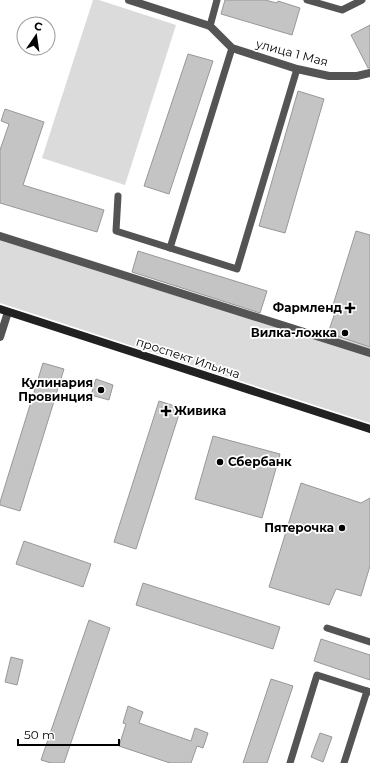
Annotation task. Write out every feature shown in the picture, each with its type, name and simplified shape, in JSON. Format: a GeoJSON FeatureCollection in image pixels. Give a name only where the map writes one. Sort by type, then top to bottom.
{"type":"FeatureCollection","features":[{"type":"Feature","properties":{"kind":"main road","name":"проспект Ильича"},"geometry":{"type":"LineString","coordinates":[[4,310],[370,430]]}},
{"type":"Feature","properties":{"kind":"street"},"geometry":{"type":"LineString","coordinates":[[129,0],[210,26],[232,48]]}},
{"type":"Feature","properties":{"kind":"street","name":"улица 1 Мая"},"geometry":{"type":"LineString","coordinates":[[232,48],[297,69],[329,76],[357,76],[370,73]]}},
{"type":"Feature","properties":{"kind":"street"},"geometry":{"type":"LineString","coordinates":[[0,236],[370,353]]}},
{"type":"Feature","properties":{"kind":"street"},"geometry":{"type":"LineString","coordinates":[[0,337],[4,310]]}},
{"type":"Feature","properties":{"kind":"lane"},"geometry":{"type":"LineString","coordinates":[[210,26],[217,0]]}},
{"type":"Feature","properties":{"kind":"lane"},"geometry":{"type":"LineString","coordinates":[[307,0],[342,10],[362,0]]}},
{"type":"Feature","properties":{"kind":"lane"},"geometry":{"type":"LineString","coordinates":[[170,248],[232,48]]}},
{"type":"Feature","properties":{"kind":"lane"},"geometry":{"type":"LineString","coordinates":[[118,196],[116,231],[237,269],[297,69]]}},
{"type":"Feature","properties":{"kind":"lane"},"geometry":{"type":"LineString","coordinates":[[327,628],[370,642]]}},
{"type":"Feature","properties":{"kind":"lane"},"geometry":{"type":"LineString","coordinates":[[290,763],[317,675],[369,692],[344,763]]}},
{"type":"Feature","properties":{"kind":"shaded area"},"geometry":{"type":"Polygon","coordinates":[[[93,0],[99,0],[176,25],[125,185],[42,158],[93,0]]]}},
{"type":"Feature","properties":{"kind":"shaded area"},"geometry":{"type":"Polygon","coordinates":[[[0,234],[267,320],[328,333],[370,347],[370,423],[0,303],[0,234]]]}},
{"type":"Feature","properties":{"kind":"building"},"geometry":{"type":"Polygon","coordinates":[[[225,0],[265,0],[277,3],[278,1],[300,8],[292,35],[221,14],[225,0]]]}},
{"type":"Feature","properties":{"kind":"building"},"geometry":{"type":"Polygon","coordinates":[[[370,25],[370,68],[368,68],[351,35],[370,25]]]}},
{"type":"Feature","properties":{"kind":"building"},"geometry":{"type":"Polygon","coordinates":[[[188,54],[213,61],[169,194],[144,186],[188,54]]]}},
{"type":"Feature","properties":{"kind":"building"},"geometry":{"type":"Polygon","coordinates":[[[298,91],[324,99],[285,233],[259,226],[298,91]]]}},
{"type":"Feature","properties":{"kind":"building"},"geometry":{"type":"Polygon","coordinates":[[[5,109],[44,122],[23,185],[104,210],[97,232],[0,203],[0,150],[9,124],[1,121],[5,109]]]}},
{"type":"Feature","properties":{"kind":"building"},"geometry":{"type":"Polygon","coordinates":[[[356,231],[370,235],[370,347],[328,333],[337,307],[333,305],[356,231]]]}},
{"type":"Feature","properties":{"kind":"building"},"geometry":{"type":"Polygon","coordinates":[[[138,251],[267,291],[260,313],[132,272],[138,251]]]}},
{"type":"Feature","properties":{"kind":"building"},"geometry":{"type":"Polygon","coordinates":[[[43,363],[64,369],[20,511],[0,505],[0,502],[43,363]]]}},
{"type":"Feature","properties":{"kind":"building"},"geometry":{"type":"Polygon","coordinates":[[[96,379],[113,385],[109,400],[91,395],[96,379]]]}},
{"type":"Feature","properties":{"kind":"building"},"geometry":{"type":"Polygon","coordinates":[[[159,401],[181,408],[136,549],[114,542],[159,401]]]}},
{"type":"Feature","properties":{"kind":"building"},"geometry":{"type":"Polygon","coordinates":[[[213,436],[280,454],[262,518],[195,499],[213,436]]]}},
{"type":"Feature","properties":{"kind":"building"},"geometry":{"type":"Polygon","coordinates":[[[301,483],[361,503],[370,498],[370,566],[361,596],[336,589],[329,605],[269,587],[301,483]]]}},
{"type":"Feature","properties":{"kind":"building"},"geometry":{"type":"Polygon","coordinates":[[[24,541],[91,564],[83,587],[16,564],[24,541]]]}},
{"type":"Feature","properties":{"kind":"building"},"geometry":{"type":"Polygon","coordinates":[[[143,583],[280,627],[273,649],[136,605],[143,583]]]}},
{"type":"Feature","properties":{"kind":"building"},"geometry":{"type":"Polygon","coordinates":[[[89,620],[110,628],[64,763],[51,763],[41,760],[89,620]]]}},
{"type":"Feature","properties":{"kind":"building"},"geometry":{"type":"Polygon","coordinates":[[[321,639],[370,655],[370,680],[314,661],[321,639]]]}},
{"type":"Feature","properties":{"kind":"building"},"geometry":{"type":"Polygon","coordinates":[[[11,657],[23,660],[17,685],[5,682],[11,657]]]}},
{"type":"Feature","properties":{"kind":"building"},"geometry":{"type":"Polygon","coordinates":[[[271,679],[293,686],[267,763],[243,763],[271,679]]]}},
{"type":"Feature","properties":{"kind":"building"},"geometry":{"type":"Polygon","coordinates":[[[128,706],[143,712],[139,723],[191,741],[195,728],[208,733],[203,748],[197,746],[191,763],[170,763],[119,746],[126,724],[123,723],[128,706]]]}},
{"type":"Feature","properties":{"kind":"building"},"geometry":{"type":"Polygon","coordinates":[[[320,733],[332,737],[323,762],[311,757],[320,733]]]}},
{"type":"Feature","properties":{"kind":"place","name":"Фармленд"},"geometry":{"type":"Point","coordinates":[350,308]}},
{"type":"Feature","properties":{"kind":"place","name":"Вилка-ложка"},"geometry":{"type":"Point","coordinates":[345,333]}},
{"type":"Feature","properties":{"kind":"place","name":"Кулинария Провинция"},"geometry":{"type":"Point","coordinates":[101,390]}},
{"type":"Feature","properties":{"kind":"place","name":"Живика"},"geometry":{"type":"Point","coordinates":[166,411]}},
{"type":"Feature","properties":{"kind":"place","name":"Сбербанк"},"geometry":{"type":"Point","coordinates":[220,462]}},
{"type":"Feature","properties":{"kind":"place","name":"Пятерочка"},"geometry":{"type":"Point","coordinates":[342,528]}}]}
